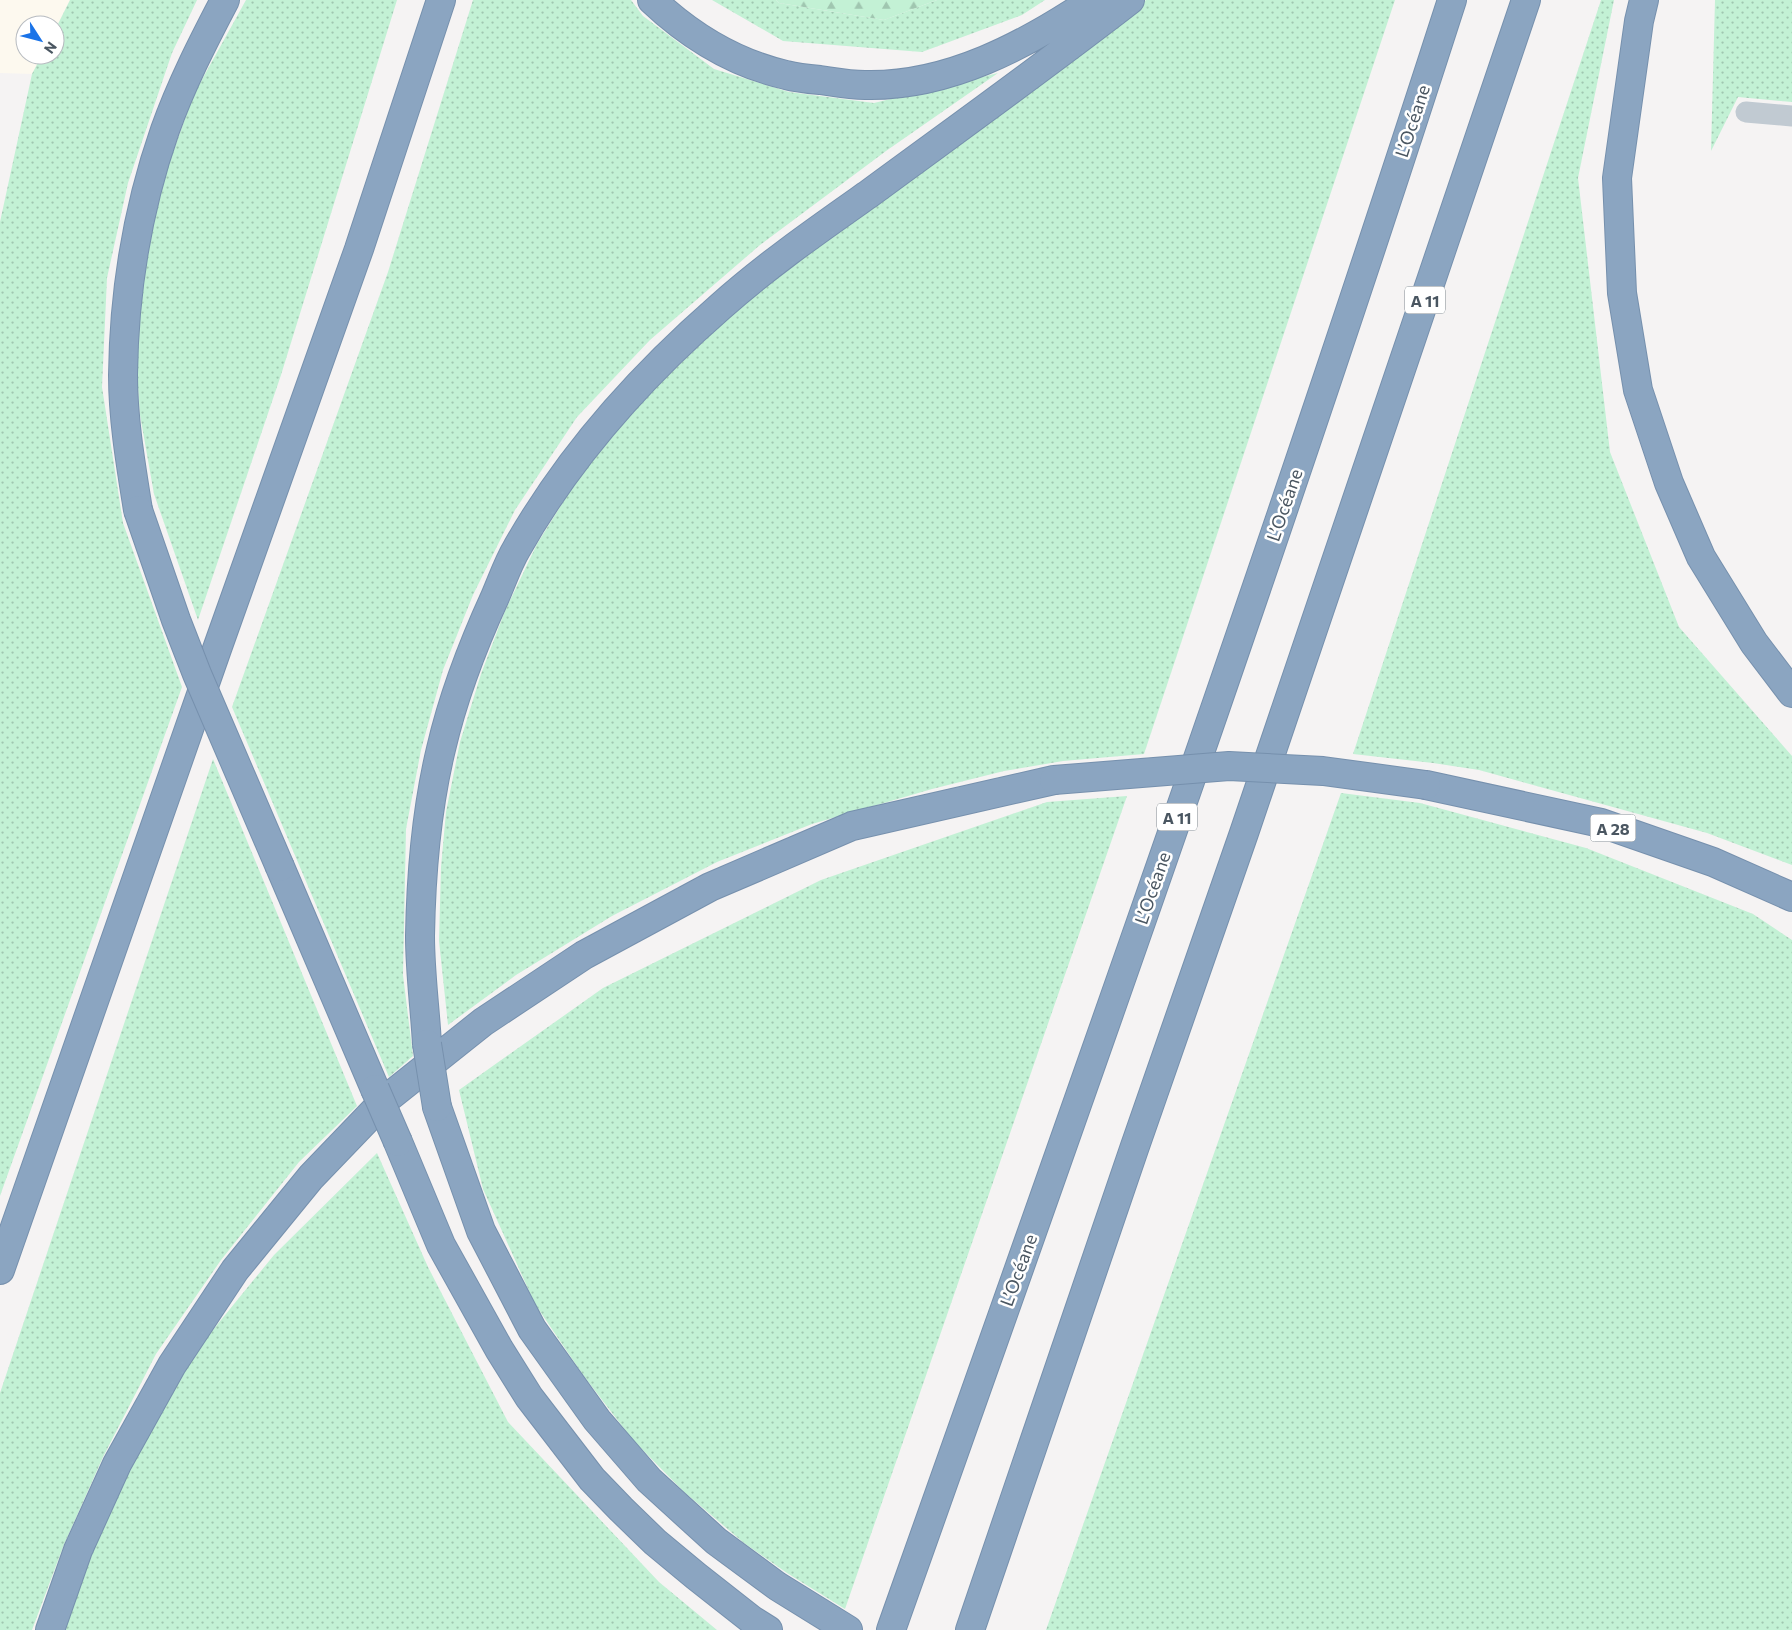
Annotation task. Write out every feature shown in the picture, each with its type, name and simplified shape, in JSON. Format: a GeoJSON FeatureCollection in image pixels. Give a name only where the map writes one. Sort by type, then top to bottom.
{"type":"FeatureCollection","features":[{"type":"Feature","properties":{"kind":"highway"},"geometry":{"type":"LineString","coordinates":[[225,0],[182,89],[165,130],[145,197],[132,256],[126,301],[123,376],[126,425],[138,510],[197,674],[441,1244],[498,1350],[529,1397],[592,1479],[620,1509],[655,1542],[760,1625]]}},
{"type":"Feature","properties":{"kind":"highway"},"geometry":{"type":"LineString","coordinates":[[359,249],[425,0]]}},
{"type":"Feature","properties":{"kind":"highway"},"geometry":{"type":"LineString","coordinates":[[0,1270],[359,249],[441,0]]}},
{"type":"Feature","properties":{"kind":"highway"},"geometry":{"type":"LineString","coordinates":[[652,0],[670,17],[698,37],[725,53],[755,67],[788,76],[865,85],[906,82],[946,74],[996,56],[1054,26],[1093,0]]}},
{"type":"Feature","properties":{"kind":"highway"},"geometry":{"type":"LineString","coordinates":[[848,1630],[777,1586],[716,1541],[649,1480],[597,1420],[537,1337],[481,1231],[438,1107],[427,1044],[420,937],[429,816],[440,750],[452,707],[480,630],[516,550],[569,467],[598,431],[668,355],[721,306],[774,263],[1023,81],[1130,0]]}},
{"type":"Feature","properties":{"kind":"highway","name":"L’Océane"},"geometry":{"type":"LineString","coordinates":[[891,1630],[1051,1179],[1256,588],[1452,0]]}},
{"type":"Feature","properties":{"kind":"highway","name":"A 11"},"geometry":{"type":"LineString","coordinates":[[970,1630],[1130,1158],[1244,833],[1526,0]]}},
{"type":"Feature","properties":{"kind":"highway"},"geometry":{"type":"LineString","coordinates":[[1644,0],[1639,21],[1617,178],[1622,293],[1638,390],[1669,483],[1701,557],[1754,643],[1792,693]]}},
{"type":"Feature","properties":{"kind":"highway","name":"A 28"},"geometry":{"type":"LineString","coordinates":[[50,1630],[78,1550],[117,1464],[172,1365],[235,1270],[311,1177],[385,1100],[483,1022],[584,955],[710,886],[852,826],[1054,780],[1229,766],[1323,771],[1426,785],[1601,823],[1714,862],[1792,897]]}},
{"type":"Feature","properties":{"kind":"highway"},"geometry":{"type":"LineString","coordinates":[[980,1630],[990,1575]]}},
{"type":"Feature","properties":{"kind":"lane"},"geometry":{"type":"LineString","coordinates":[[1746,112],[1792,116]]}},
{"type":"Feature","properties":{"kind":"shaded area"},"geometry":{"type":"Polygon","coordinates":[[[0,0],[70,0],[62,15],[15,15],[15,65],[37,65],[32,74],[0,73],[0,0]]]}},
{"type":"Feature","properties":{"kind":"green space"},"geometry":{"type":"Polygon","coordinates":[[[70,0],[197,0],[172,53],[128,183],[107,278],[102,387],[123,523],[182,687],[0,1196],[0,222],[32,74],[37,65],[65,65],[65,15],[62,15],[70,0]]]}},
{"type":"Feature","properties":{"kind":"green space"},"geometry":{"type":"Polygon","coordinates":[[[246,0],[397,0],[281,375],[198,620],[154,494],[140,415],[134,331],[146,250],[165,174],[194,94],[246,0]]]}},
{"type":"Feature","properties":{"kind":"green space"},"geometry":{"type":"Polygon","coordinates":[[[473,0],[631,0],[643,16],[714,69],[789,92],[874,103],[998,73],[886,151],[760,245],[650,340],[577,417],[515,510],[473,595],[443,670],[421,750],[406,829],[403,975],[413,1056],[389,1077],[232,707],[388,272],[473,0]]]}},
{"type":"Feature","properties":{"kind":"green space"},"geometry":{"type":"Polygon","coordinates":[[[712,0],[776,0],[779,3],[884,20],[937,0],[1045,0],[1022,15],[922,52],[783,41],[712,0]]]}},
{"type":"Feature","properties":{"kind":"green space"},"geometry":{"type":"Polygon","coordinates":[[[776,0],[937,0],[884,20],[779,3],[776,0]]]}},
{"type":"Feature","properties":{"kind":"green space"},"geometry":{"type":"Polygon","coordinates":[[[1146,0],[1395,0],[1144,754],[1063,761],[1004,771],[932,789],[812,824],[717,862],[612,916],[516,975],[448,1025],[439,941],[441,867],[446,812],[460,742],[481,674],[505,611],[537,544],[583,470],[650,393],[735,311],[896,186],[1125,18],[1146,0]]]}},
{"type":"Feature","properties":{"kind":"green space"},"geometry":{"type":"Polygon","coordinates":[[[1601,0],[1614,0],[1578,178],[1610,452],[1679,627],[1792,756],[1792,865],[1707,833],[1479,770],[1353,754],[1601,0]]]}},
{"type":"Feature","properties":{"kind":"green space"},"geometry":{"type":"Polygon","coordinates":[[[1715,0],[1792,0],[1792,102],[1738,97],[1711,151],[1715,0]]]}},
{"type":"Feature","properties":{"kind":"green space"},"geometry":{"type":"Polygon","coordinates":[[[213,759],[357,1106],[299,1162],[221,1260],[156,1354],[103,1457],[63,1547],[32,1630],[0,1630],[0,1393],[213,759]]]}},
{"type":"Feature","properties":{"kind":"green space"},"geometry":{"type":"Polygon","coordinates":[[[1341,793],[1420,803],[1586,848],[1753,914],[1792,940],[1792,1630],[1046,1630],[1341,793]]]}},
{"type":"Feature","properties":{"kind":"green space"},"geometry":{"type":"Polygon","coordinates":[[[1127,796],[845,1609],[787,1573],[744,1543],[683,1491],[632,1439],[583,1375],[535,1304],[483,1189],[459,1090],[603,988],[821,880],[1047,802],[1127,796]]]}},
{"type":"Feature","properties":{"kind":"green space"},"geometry":{"type":"Polygon","coordinates":[[[377,1153],[428,1267],[508,1422],[659,1582],[717,1630],[64,1630],[75,1592],[129,1468],[195,1352],[274,1255],[377,1153]]]}}]}
